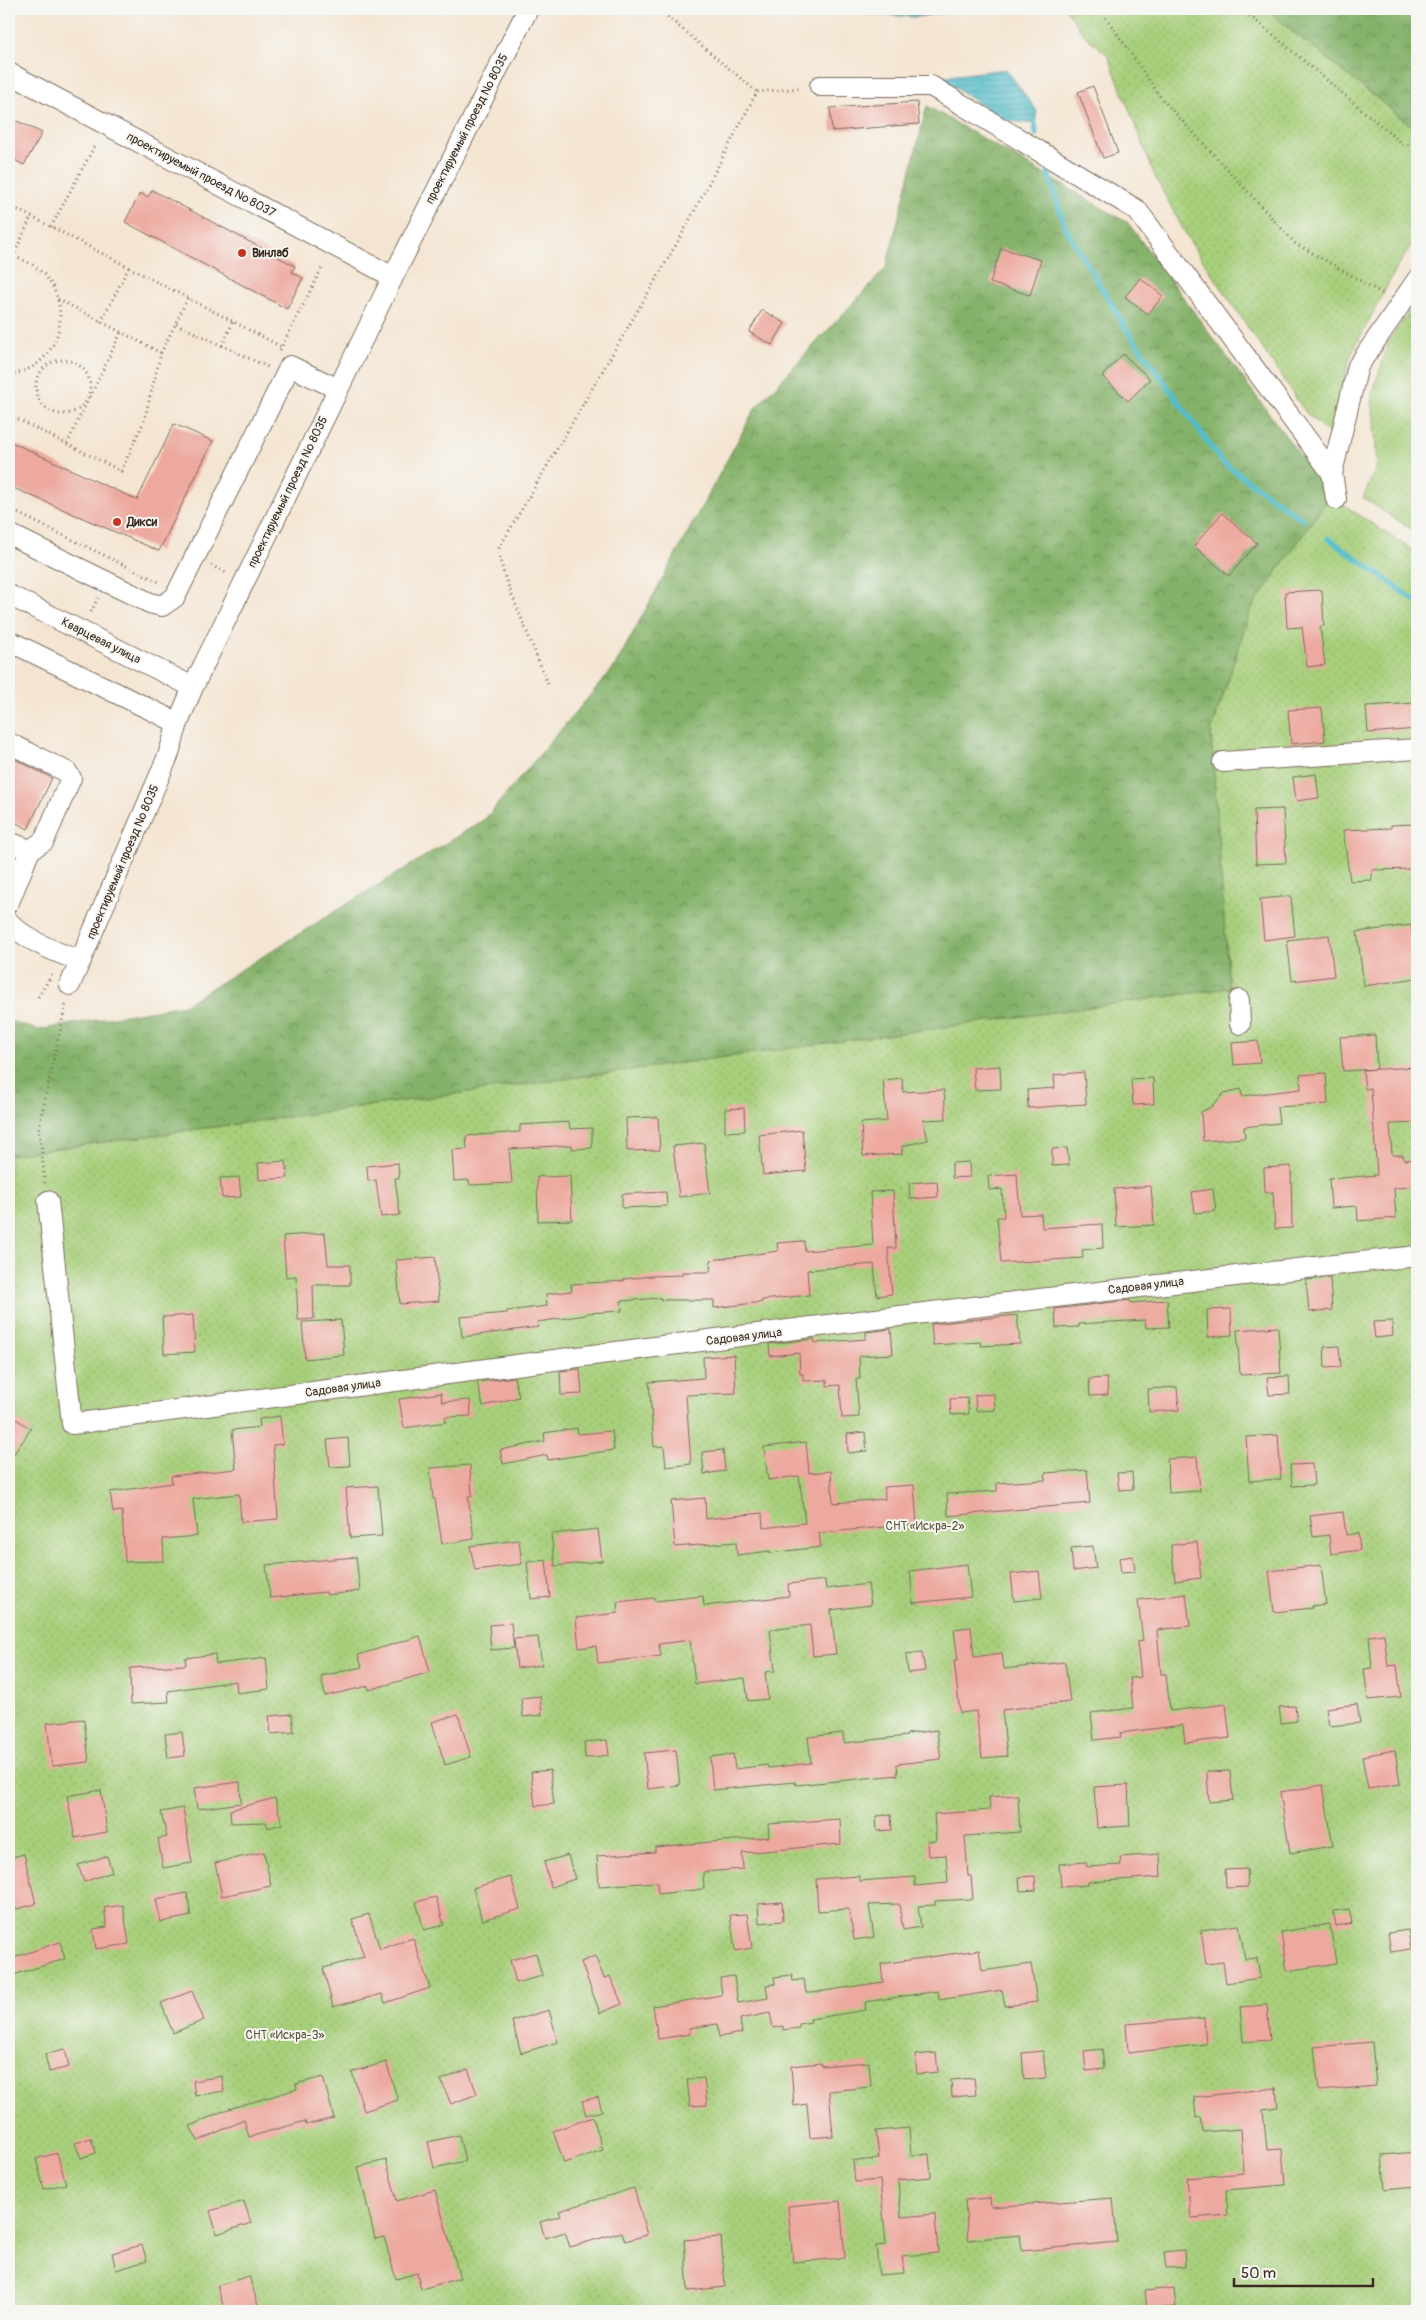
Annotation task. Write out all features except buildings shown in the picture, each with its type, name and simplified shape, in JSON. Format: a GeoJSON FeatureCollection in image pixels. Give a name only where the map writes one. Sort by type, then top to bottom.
{"type":"FeatureCollection","features":[{"type":"Feature","properties":{"kind":"street","name":"проектируемый проезд № 8035"},"geometry":{"type":"LineString","coordinates":[[70,985],[72,958],[168,756],[178,723],[193,687],[393,277],[528,9]]}},
{"type":"Feature","properties":{"kind":"street","name":"проектируемый проезд № 8037"},"geometry":{"type":"LineString","coordinates":[[9,72],[393,277]]}},
{"type":"Feature","properties":{"kind":"street"},"geometry":{"type":"LineString","coordinates":[[820,86],[931,86],[1137,210],[1332,473]]}},
{"type":"Feature","properties":{"kind":"street"},"geometry":{"type":"LineString","coordinates":[[1336,499],[1332,473],[1358,366],[1417,280]]}},
{"type":"Feature","properties":{"kind":"street"},"geometry":{"type":"LineString","coordinates":[[9,534],[150,603],[162,606],[175,597],[290,366],[338,389]]}},
{"type":"Feature","properties":{"kind":"street","name":"Кварцевая улица"},"geometry":{"type":"LineString","coordinates":[[9,595],[193,687]]}},
{"type":"Feature","properties":{"kind":"street"},"geometry":{"type":"LineString","coordinates":[[9,641],[178,723]]}},
{"type":"Feature","properties":{"kind":"street"},"geometry":{"type":"LineString","coordinates":[[9,743],[67,772],[71,778],[44,841],[30,850],[9,902]]}},
{"type":"Feature","properties":{"kind":"street"},"geometry":{"type":"LineString","coordinates":[[1223,762],[1417,750]]}},
{"type":"Feature","properties":{"kind":"street"},"geometry":{"type":"LineString","coordinates":[[9,842],[30,850]]}},
{"type":"Feature","properties":{"kind":"street"},"geometry":{"type":"LineString","coordinates":[[9,922],[28,936],[72,958]]}},
{"type":"Feature","properties":{"kind":"street"},"geometry":{"type":"LineString","coordinates":[[1239,1000],[1240,1024]]}},
{"type":"Feature","properties":{"kind":"street","name":"Садовая улица"},"geometry":{"type":"LineString","coordinates":[[48,1201],[72,1424],[1142,1286],[1417,1256]]}},
{"type":"Feature","properties":{"kind":"path"},"geometry":{"type":"LineString","coordinates":[[662,9],[663,13],[757,92],[820,86]]}},
{"type":"Feature","properties":{"kind":"path"},"geometry":{"type":"LineString","coordinates":[[1100,9],[1162,99],[1295,243],[1401,304]]}},
{"type":"Feature","properties":{"kind":"path"},"geometry":{"type":"LineString","coordinates":[[1242,9],[1404,145],[1417,144]]}},
{"type":"Feature","properties":{"kind":"path"},"geometry":{"type":"LineString","coordinates":[[548,684],[504,575],[498,550],[680,238],[757,92]]}},
{"type":"Feature","properties":{"kind":"path"},"geometry":{"type":"LineString","coordinates":[[51,228],[94,147]]}},
{"type":"Feature","properties":{"kind":"path"},"geometry":{"type":"LineString","coordinates":[[9,205],[282,347]]}},
{"type":"Feature","properties":{"kind":"path"},"geometry":{"type":"LineString","coordinates":[[9,375],[28,370],[51,349],[57,335],[60,319],[58,299],[50,282],[39,270],[26,262],[11,257],[31,217]]}},
{"type":"Feature","properties":{"kind":"path"},"geometry":{"type":"LineString","coordinates":[[278,354],[323,266]]}},
{"type":"Feature","properties":{"kind":"path"},"geometry":{"type":"LineString","coordinates":[[101,322],[129,268]]}},
{"type":"Feature","properties":{"kind":"path"},"geometry":{"type":"LineString","coordinates":[[9,415],[121,471],[144,421],[162,353],[188,298]]}},
{"type":"Feature","properties":{"kind":"path"},"geometry":{"type":"LineString","coordinates":[[58,299],[162,353]]}},
{"type":"Feature","properties":{"kind":"path"},"geometry":{"type":"LineString","coordinates":[[222,346],[234,322]]}},
{"type":"Feature","properties":{"kind":"path"},"geometry":{"type":"LineString","coordinates":[[176,324],[270,369],[274,361]]}},
{"type":"Feature","properties":{"kind":"path"},"geometry":{"type":"LineString","coordinates":[[67,444],[84,405],[88,396],[90,385],[83,369],[74,363],[64,360],[54,362],[45,367],[39,375],[36,389],[39,399],[46,408],[54,413],[65,414],[75,411],[84,405],[121,332]]}},
{"type":"Feature","properties":{"kind":"path"},"geometry":{"type":"LineString","coordinates":[[40,361],[45,367]]}},
{"type":"Feature","properties":{"kind":"path"},"geometry":{"type":"LineString","coordinates":[[9,509],[160,584],[164,575]]}},
{"type":"Feature","properties":{"kind":"path"},"geometry":{"type":"LineString","coordinates":[[38,997],[72,958]]}},
{"type":"Feature","properties":{"kind":"path"},"geometry":{"type":"LineString","coordinates":[[48,1201],[38,1128],[70,985]]}},
{"type":"Feature","properties":{"kind":"green space"},"geometry":{"type":"Polygon","coordinates":[[[1066,9],[1265,9],[1414,128],[1417,126],[1417,237],[1396,269],[1351,355],[1330,434],[1306,413],[1189,240],[1156,179],[1108,55],[1083,34],[1066,9]]]}},
{"type":"Feature","properties":{"kind":"green space"},"geometry":{"type":"Polygon","coordinates":[[[1265,9],[1417,9],[1417,126],[1414,128],[1265,9]]]}},
{"type":"Feature","properties":{"kind":"green space"},"geometry":{"type":"Polygon","coordinates":[[[927,106],[1128,223],[1330,496],[1251,609],[1211,732],[1229,988],[9,1155],[9,1021],[38,1030],[184,1005],[485,819],[615,666],[756,407],[886,268],[927,106]]]}},
{"type":"Feature","properties":{"kind":"green space"},"geometry":{"type":"Polygon","coordinates":[[[1417,301],[1417,533],[1363,498],[1377,465],[1372,395],[1389,340],[1417,301]]]}},
{"type":"Feature","properties":{"kind":"green space","name":"СНТ «Искра-2»"},"geometry":{"type":"Polygon","coordinates":[[[1330,496],[1417,553],[1417,2311],[9,2311],[9,1155],[1229,988],[1211,732],[1251,609],[1330,496]]]}},
{"type":"Feature","properties":{"kind":"water"},"geometry":{"type":"Polygon","coordinates":[[[860,9],[1005,9],[942,13],[917,17],[864,14],[860,9]]]}},
{"type":"Feature","properties":{"kind":"water"},"geometry":{"type":"Polygon","coordinates":[[[1006,69],[1037,111],[1035,124],[1002,120],[940,77],[1006,69]]]}},
{"type":"Feature","properties":{"kind":"waterway"},"geometry":{"type":"LineString","coordinates":[[1035,124],[1036,134]]}},
{"type":"Feature","properties":{"kind":"waterway"},"geometry":{"type":"LineString","coordinates":[[1048,172],[1065,227],[1127,330],[1222,462],[1303,520]]}},
{"type":"Feature","properties":{"kind":"waterway"},"geometry":{"type":"LineString","coordinates":[[1328,538],[1417,602]]}},
{"type":"Feature","properties":{"kind":"place","name":"Винлаб"},"geometry":{"type":"Point","coordinates":[242,253]}},
{"type":"Feature","properties":{"kind":"place","name":"Дикси"},"geometry":{"type":"Point","coordinates":[117,522]}},
{"type":"Feature","properties":{"kind":"park label","name":"СНТ «Искра-3»"},"geometry":{"type":"Point","coordinates":[285,2035]}}]}
